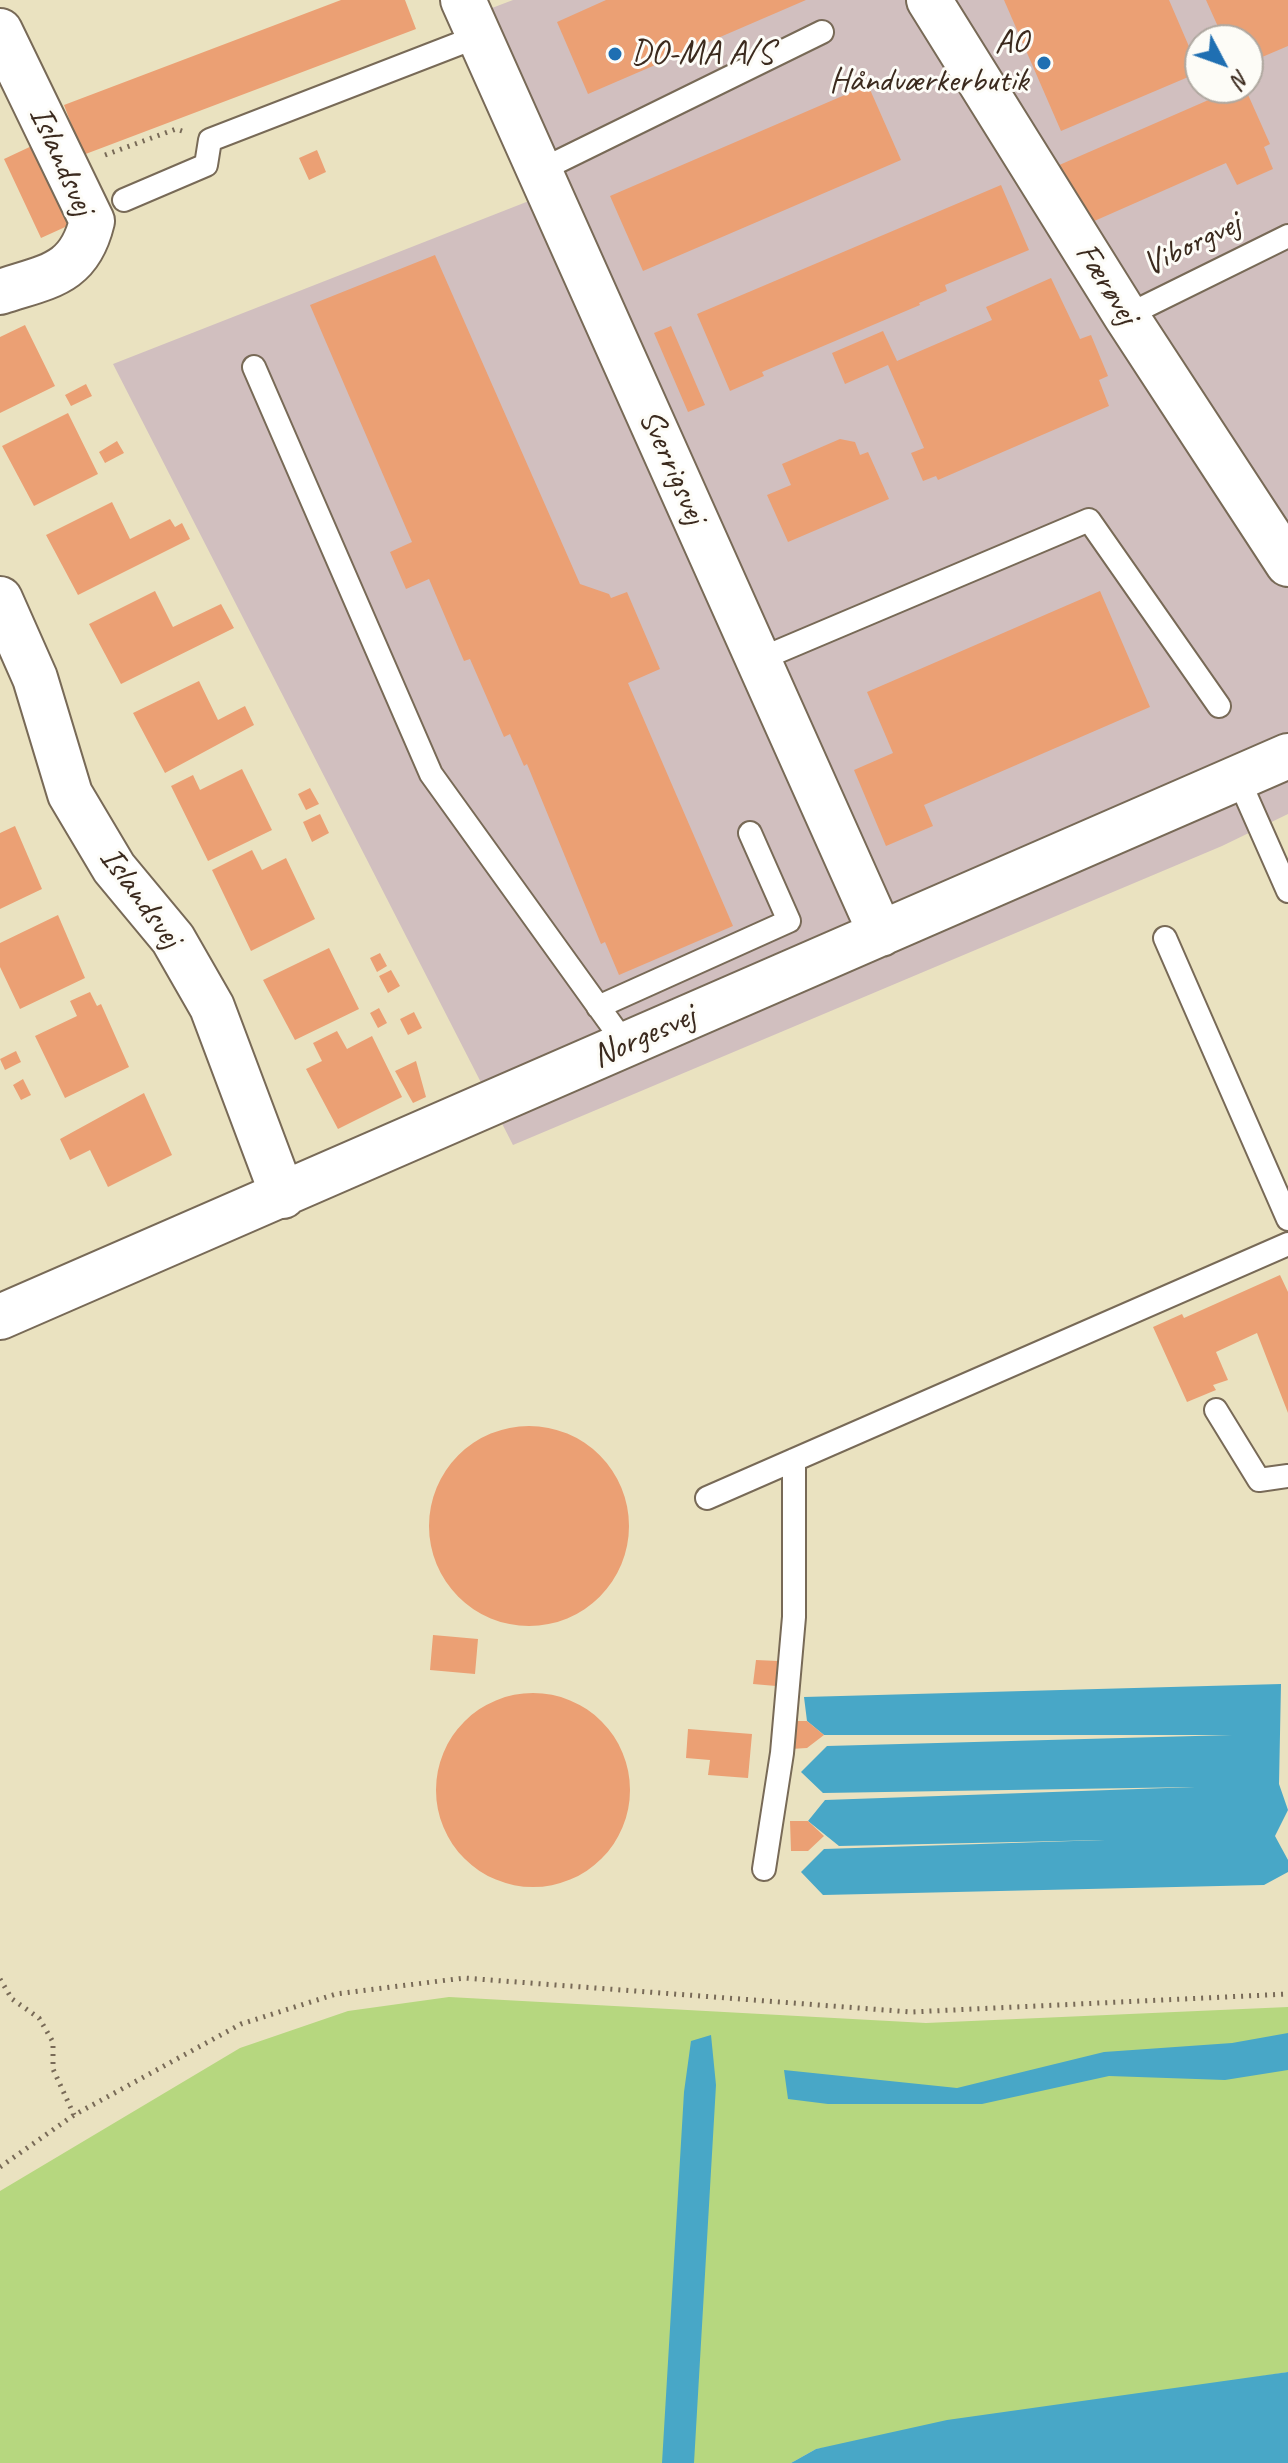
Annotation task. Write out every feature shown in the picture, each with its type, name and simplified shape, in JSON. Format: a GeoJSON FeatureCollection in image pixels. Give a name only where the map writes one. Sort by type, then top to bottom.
{"type":"FeatureCollection","features":[{"type":"Feature","properties":{"kind":"street","name":"Færøvej"},"geometry":{"type":"LineString","coordinates":[[929,0],[1126,316],[1288,564]]}},
{"type":"Feature","properties":{"kind":"street","name":"Sverrigsvej"},"geometry":{"type":"LineString","coordinates":[[471,18],[881,934]]}},
{"type":"Feature","properties":{"kind":"street","name":"Islandsvej"},"geometry":{"type":"LineString","coordinates":[[0,31],[92,221],[85,248],[65,270],[0,292]]}},
{"type":"Feature","properties":{"kind":"street","name":"Islandsvej"},"geometry":{"type":"LineString","coordinates":[[0,599],[35,678],[70,794],[114,868],[173,939],[212,1007],[283,1196]]}},
{"type":"Feature","properties":{"kind":"street","name":"Norgesvej"},"geometry":{"type":"LineString","coordinates":[[0,1317],[1288,756]]}},
{"type":"Feature","properties":{"kind":"lane"},"geometry":{"type":"LineString","coordinates":[[124,200],[206,165],[210,140],[471,18]]}},
{"type":"Feature","properties":{"kind":"lane"},"geometry":{"type":"LineString","coordinates":[[539,171],[822,32]]}},
{"type":"Feature","properties":{"kind":"lane","name":"Viborgvej"},"geometry":{"type":"LineString","coordinates":[[1126,316],[1288,236]]}},
{"type":"Feature","properties":{"kind":"lane"},"geometry":{"type":"LineString","coordinates":[[254,367],[431,774],[626,1045]]}},
{"type":"Feature","properties":{"kind":"lane"},"geometry":{"type":"LineString","coordinates":[[758,660],[1089,520],[1219,706]]}},
{"type":"Feature","properties":{"kind":"lane"},"geometry":{"type":"LineString","coordinates":[[1238,778],[1281,859],[1288,891]]}},
{"type":"Feature","properties":{"kind":"lane"},"geometry":{"type":"LineString","coordinates":[[598,1007],[789,921],[750,833]]}},
{"type":"Feature","properties":{"kind":"lane"},"geometry":{"type":"LineString","coordinates":[[1165,938],[1288,1219]]}},
{"type":"Feature","properties":{"kind":"lane"},"geometry":{"type":"LineString","coordinates":[[707,1498],[1288,1244]]}},
{"type":"Feature","properties":{"kind":"lane"},"geometry":{"type":"LineString","coordinates":[[1216,1410],[1259,1480],[1288,1476]]}},
{"type":"Feature","properties":{"kind":"lane"},"geometry":{"type":"LineString","coordinates":[[764,1869],[782,1753],[794,1617],[794,1460]]}},
{"type":"Feature","properties":{"kind":"path"},"geometry":{"type":"LineString","coordinates":[[67,169],[176,129],[210,140]]}},
{"type":"Feature","properties":{"kind":"path"},"geometry":{"type":"LineString","coordinates":[[0,2167],[74,2115],[241,2024],[336,1994],[464,1978],[911,2012],[1288,1994]]}},
{"type":"Feature","properties":{"kind":"path"},"geometry":{"type":"LineString","coordinates":[[0,1979],[12,1999],[39,2018],[53,2042],[53,2069],[74,2115]]}},
{"type":"Feature","properties":{"kind":"shaded area"},"geometry":{"type":"Polygon","coordinates":[[[513,0],[1288,0],[1288,814],[1222,846],[513,1145],[113,364],[534,199],[463,19],[513,0]]]}},
{"type":"Feature","properties":{"kind":"green space"},"geometry":{"type":"Polygon","coordinates":[[[449,1997],[926,2023],[1288,2007],[1288,2372],[816,2449],[791,2463],[0,2463],[0,2191],[240,2048],[348,2011],[449,1997]]]}},
{"type":"Feature","properties":{"kind":"water"},"geometry":{"type":"Polygon","coordinates":[[[1281,1684],[1279,1784],[1288,1810],[1275,1836],[1288,1860],[1288,1872],[1264,1885],[823,1895],[801,1872],[824,1849],[1105,1840],[839,1846],[808,1821],[825,1800],[1195,1787],[823,1793],[801,1772],[827,1746],[1232,1735],[824,1735],[807,1721],[804,1697],[1281,1684]]]}},
{"type":"Feature","properties":{"kind":"water"},"geometry":{"type":"Polygon","coordinates":[[[1288,2033],[1288,2070],[1225,2080],[1109,2076],[982,2104],[828,2104],[788,2099],[784,2070],[957,2088],[1104,2052],[1232,2043],[1288,2033]]]}},
{"type":"Feature","properties":{"kind":"water"},"geometry":{"type":"Polygon","coordinates":[[[711,2035],[716,2085],[694,2463],[662,2463],[684,2092],[691,2041],[711,2035]]]}},
{"type":"Feature","properties":{"kind":"water"},"geometry":{"type":"Polygon","coordinates":[[[1288,2372],[1288,2463],[791,2463],[816,2449],[947,2420],[1288,2372]]]}},
{"type":"Feature","properties":{"kind":"building"},"geometry":{"type":"Polygon","coordinates":[[[341,0],[405,0],[416,29],[83,155],[64,105],[341,0]]]}},
{"type":"Feature","properties":{"kind":"building"},"geometry":{"type":"Polygon","coordinates":[[[606,0],[806,0],[588,94],[557,22],[606,0]]]}},
{"type":"Feature","properties":{"kind":"building"},"geometry":{"type":"Polygon","coordinates":[[[1004,0],[1169,0],[1184,35],[1184,79],[1061,131],[1004,0]]]}},
{"type":"Feature","properties":{"kind":"building"},"geometry":{"type":"Polygon","coordinates":[[[1206,0],[1288,0],[1288,46],[1264,56],[1264,24],[1217,24],[1206,0]]]}},
{"type":"Feature","properties":{"kind":"building"},"geometry":{"type":"Polygon","coordinates":[[[868,85],[901,160],[643,271],[610,196],[868,85]]]}},
{"type":"Feature","properties":{"kind":"building"},"geometry":{"type":"Polygon","coordinates":[[[1199,104],[1252,104],[1270,144],[1264,147],[1273,169],[1237,185],[1226,163],[1083,226],[1057,166],[1199,104]]]}},
{"type":"Feature","properties":{"kind":"building"},"geometry":{"type":"Polygon","coordinates":[[[36,144],[74,223],[41,238],[4,159],[36,144]]]}},
{"type":"Feature","properties":{"kind":"building"},"geometry":{"type":"Polygon","coordinates":[[[317,150],[326,172],[309,180],[299,158],[317,150]]]}},
{"type":"Feature","properties":{"kind":"building"},"geometry":{"type":"Polygon","coordinates":[[[1001,185],[1029,250],[945,285],[947,291],[920,305],[762,372],[764,376],[730,391],[697,314],[1001,185]]]}},
{"type":"Feature","properties":{"kind":"building"},"geometry":{"type":"Polygon","coordinates":[[[435,255],[580,584],[609,594],[611,598],[627,592],[660,669],[628,683],[733,926],[619,975],[605,942],[601,944],[527,764],[524,766],[510,734],[504,737],[470,659],[464,661],[429,579],[406,589],[390,552],[412,542],[310,305],[435,255]]]}},
{"type":"Feature","properties":{"kind":"building"},"geometry":{"type":"Polygon","coordinates":[[[1051,278],[1080,339],[1091,335],[1108,376],[1099,380],[1109,406],[938,480],[936,476],[923,481],[911,453],[924,448],[888,365],[845,384],[832,353],[883,331],[897,361],[992,320],[986,307],[1051,278]]]}},
{"type":"Feature","properties":{"kind":"building"},"geometry":{"type":"Polygon","coordinates":[[[25,325],[55,386],[0,413],[0,337],[25,325]]]}},
{"type":"Feature","properties":{"kind":"building"},"geometry":{"type":"Polygon","coordinates":[[[671,326],[705,405],[688,412],[654,333],[671,326]]]}},
{"type":"Feature","properties":{"kind":"building"},"geometry":{"type":"Polygon","coordinates":[[[86,384],[92,396],[71,406],[65,395],[86,384]]]}},
{"type":"Feature","properties":{"kind":"building"},"geometry":{"type":"Polygon","coordinates":[[[68,413],[98,474],[34,506],[2,446],[68,413]]]}},
{"type":"Feature","properties":{"kind":"building"},"geometry":{"type":"Polygon","coordinates":[[[840,439],[855,442],[860,455],[868,452],[889,499],[788,542],[767,495],[791,485],[782,464],[840,439]]]}},
{"type":"Feature","properties":{"kind":"building"},"geometry":{"type":"Polygon","coordinates":[[[117,441],[124,453],[105,463],[99,452],[117,441]]]}},
{"type":"Feature","properties":{"kind":"building"},"geometry":{"type":"Polygon","coordinates":[[[112,502],[130,539],[170,519],[175,527],[182,523],[190,539],[78,595],[46,535],[112,502]]]}},
{"type":"Feature","properties":{"kind":"building"},"geometry":{"type":"Polygon","coordinates":[[[155,591],[173,627],[221,604],[234,628],[121,684],[89,624],[155,591]]]}},
{"type":"Feature","properties":{"kind":"building"},"geometry":{"type":"Polygon","coordinates":[[[1100,591],[1150,707],[924,805],[933,826],[886,846],[854,770],[893,753],[867,692],[1100,591]]]}},
{"type":"Feature","properties":{"kind":"building"},"geometry":{"type":"Polygon","coordinates":[[[199,681],[218,720],[245,706],[254,725],[165,773],[133,713],[199,681]]]}},
{"type":"Feature","properties":{"kind":"building"},"geometry":{"type":"Polygon","coordinates":[[[242,769],[272,830],[208,861],[171,786],[193,775],[200,790],[242,769]]]}},
{"type":"Feature","properties":{"kind":"building"},"geometry":{"type":"Polygon","coordinates":[[[310,788],[319,804],[306,810],[298,794],[310,788]]]}},
{"type":"Feature","properties":{"kind":"building"},"geometry":{"type":"Polygon","coordinates":[[[320,814],[329,833],[312,842],[303,822],[320,814]]]}},
{"type":"Feature","properties":{"kind":"building"},"geometry":{"type":"Polygon","coordinates":[[[15,826],[42,889],[0,909],[0,833],[15,826]]]}},
{"type":"Feature","properties":{"kind":"building"},"geometry":{"type":"Polygon","coordinates":[[[252,850],[262,870],[286,858],[315,919],[251,951],[212,870],[252,850]]]}},
{"type":"Feature","properties":{"kind":"building"},"geometry":{"type":"Polygon","coordinates":[[[58,915],[85,978],[20,1009],[0,967],[0,943],[58,915]]]}},
{"type":"Feature","properties":{"kind":"building"},"geometry":{"type":"Polygon","coordinates":[[[329,948],[359,1009],[295,1040],[263,980],[329,948]]]}},
{"type":"Feature","properties":{"kind":"building"},"geometry":{"type":"Polygon","coordinates":[[[380,953],[387,966],[377,972],[370,958],[380,953]]]}},
{"type":"Feature","properties":{"kind":"building"},"geometry":{"type":"Polygon","coordinates":[[[391,970],[400,986],[388,993],[379,976],[391,970]]]}},
{"type":"Feature","properties":{"kind":"building"},"geometry":{"type":"Polygon","coordinates":[[[90,992],[97,1006],[101,1004],[129,1067],[65,1098],[35,1036],[77,1016],[70,1001],[90,992]]]}},
{"type":"Feature","properties":{"kind":"building"},"geometry":{"type":"Polygon","coordinates":[[[379,1008],[387,1023],[378,1028],[370,1013],[379,1008]]]}},
{"type":"Feature","properties":{"kind":"building"},"geometry":{"type":"Polygon","coordinates":[[[414,1012],[422,1028],[408,1035],[400,1019],[414,1012]]]}},
{"type":"Feature","properties":{"kind":"building"},"geometry":{"type":"Polygon","coordinates":[[[337,1031],[347,1049],[372,1036],[402,1097],[338,1129],[306,1069],[322,1061],[313,1043],[337,1031]]]}},
{"type":"Feature","properties":{"kind":"building"},"geometry":{"type":"Polygon","coordinates":[[[16,1051],[21,1062],[5,1070],[0,1059],[16,1051]]]}},
{"type":"Feature","properties":{"kind":"building"},"geometry":{"type":"Polygon","coordinates":[[[416,1061],[426,1097],[413,1103],[395,1071],[416,1061]]]}},
{"type":"Feature","properties":{"kind":"building"},"geometry":{"type":"Polygon","coordinates":[[[23,1079],[31,1095],[21,1100],[13,1085],[23,1079]]]}},
{"type":"Feature","properties":{"kind":"building"},"geometry":{"type":"Polygon","coordinates":[[[144,1093],[172,1155],[108,1187],[90,1150],[70,1160],[60,1139],[144,1093]]]}},
{"type":"Feature","properties":{"kind":"building"},"geometry":{"type":"Polygon","coordinates":[[[1280,1275],[1288,1292],[1288,1413],[1257,1333],[1216,1352],[1228,1380],[1213,1385],[1216,1390],[1187,1402],[1153,1327],[1182,1314],[1184,1318],[1280,1275]]]}},
{"type":"Feature","properties":{"kind":"building"},"geometry":{"type":"Polygon","coordinates":[[[529,1426],[567,1434],[599,1456],[621,1488],[629,1526],[621,1564],[599,1596],[567,1618],[529,1626],[491,1618],[459,1596],[437,1564],[429,1526],[437,1488],[459,1456],[491,1434],[529,1426]]]}},
{"type":"Feature","properties":{"kind":"building"},"geometry":{"type":"Polygon","coordinates":[[[433,1635],[478,1639],[475,1674],[430,1670],[433,1635]]]}},
{"type":"Feature","properties":{"kind":"building"},"geometry":{"type":"Polygon","coordinates":[[[756,1660],[778,1661],[776,1686],[753,1684],[756,1660]]]}},
{"type":"Feature","properties":{"kind":"building"},"geometry":{"type":"Polygon","coordinates":[[[533,1693],[552,1694],[570,1700],[602,1721],[623,1753],[629,1771],[629,1809],[623,1827],[602,1859],[570,1880],[552,1886],[533,1887],[514,1886],[496,1880],[464,1859],[443,1827],[437,1809],[436,1790],[437,1771],[443,1753],[464,1721],[496,1700],[514,1694],[533,1693]]]}},
{"type":"Feature","properties":{"kind":"building"},"geometry":{"type":"Polygon","coordinates":[[[791,1721],[807,1721],[824,1735],[807,1748],[791,1749],[791,1721]]]}},
{"type":"Feature","properties":{"kind":"building"},"geometry":{"type":"Polygon","coordinates":[[[688,1729],[752,1734],[748,1778],[708,1775],[710,1760],[686,1758],[688,1729]]]}},
{"type":"Feature","properties":{"kind":"building"},"geometry":{"type":"Polygon","coordinates":[[[790,1821],[808,1821],[824,1836],[808,1851],[791,1851],[790,1821]]]}},
{"type":"Feature","properties":{"kind":"place","name":"DO-MA A/S"},"geometry":{"type":"Point","coordinates":[615,54]}},
{"type":"Feature","properties":{"kind":"place","name":"AO Håndværkerbutik"},"geometry":{"type":"Point","coordinates":[1044,63]}}]}
